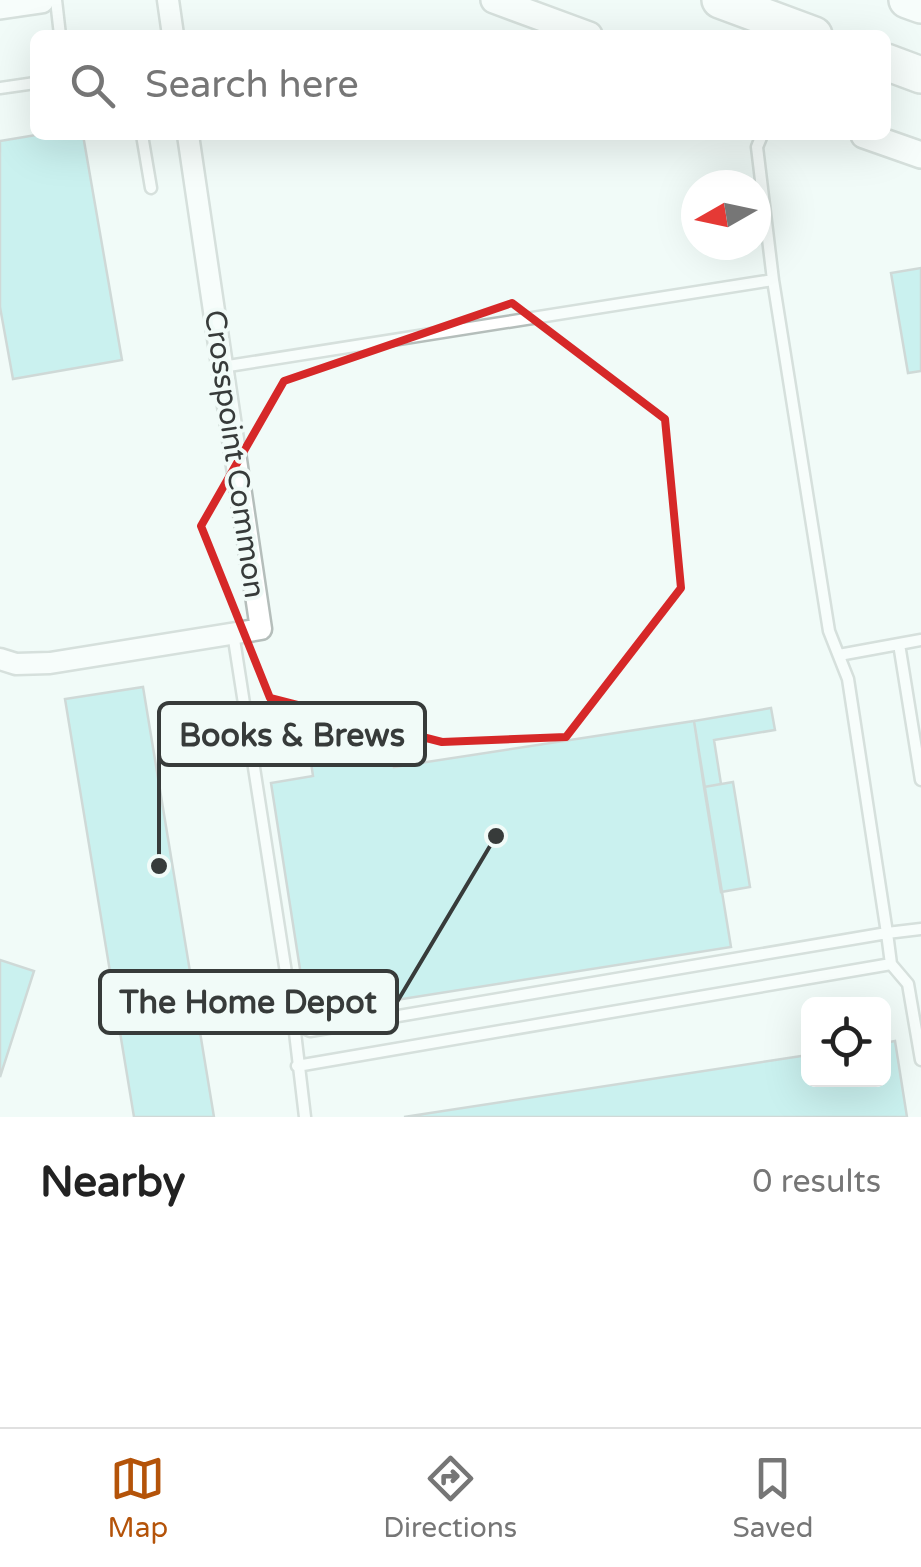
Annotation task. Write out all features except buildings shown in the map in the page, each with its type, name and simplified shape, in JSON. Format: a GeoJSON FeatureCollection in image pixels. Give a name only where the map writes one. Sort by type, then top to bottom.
{"type":"FeatureCollection","features":[{"type":"Feature","properties":{"kind":"highway"},"geometry":{"type":"LineString","coordinates":[[720,0],[801,30]]}},
{"type":"Feature","properties":{"kind":"highway"},"geometry":{"type":"LineString","coordinates":[[907,0],[921,5]]}},
{"type":"Feature","properties":{"kind":"highway"},"geometry":{"type":"LineString","coordinates":[[891,64],[921,75]]}},
{"type":"Feature","properties":{"kind":"street"},"geometry":{"type":"LineString","coordinates":[[0,6],[40,0]]}},
{"type":"Feature","properties":{"kind":"street"},"geometry":{"type":"LineString","coordinates":[[168,0],[172,30]]}},
{"type":"Feature","properties":{"kind":"street"},"geometry":{"type":"LineString","coordinates":[[494,0],[575,30]]}},
{"type":"Feature","properties":{"kind":"street","name":"Crosspoint Common"},"geometry":{"type":"LineString","coordinates":[[0,659],[16,664],[50,663],[261,629],[189,140]]}},
{"type":"Feature","properties":{"kind":"street"},"geometry":{"type":"LineString","coordinates":[[878,140],[921,155]]}},
{"type":"Feature","properties":{"kind":"lane"},"geometry":{"type":"LineString","coordinates":[[56,0],[59,30]]}},
{"type":"Feature","properties":{"kind":"lane"},"geometry":{"type":"LineString","coordinates":[[0,88],[30,84]]}},
{"type":"Feature","properties":{"kind":"lane"},"geometry":{"type":"LineString","coordinates":[[143,140],[151,188]]}},
{"type":"Feature","properties":{"kind":"lane"},"geometry":{"type":"LineString","coordinates":[[760,140],[773,280],[829,631],[848,679],[891,964],[908,984],[921,1060]]}},
{"type":"Feature","properties":{"kind":"lane"},"geometry":{"type":"LineString","coordinates":[[222,367],[773,280]]}},
{"type":"Feature","properties":{"kind":"lane"},"geometry":{"type":"LineString","coordinates":[[232,632],[305,1117]]}},
{"type":"Feature","properties":{"kind":"lane"},"geometry":{"type":"LineString","coordinates":[[838,654],[921,640]]}},
{"type":"Feature","properties":{"kind":"lane"},"geometry":{"type":"LineString","coordinates":[[899,644],[921,780]]}},
{"type":"Feature","properties":{"kind":"lane"},"geometry":{"type":"LineString","coordinates":[[294,1024],[310,1032],[921,929]]}},
{"type":"Feature","properties":{"kind":"lane"},"geometry":{"type":"LineString","coordinates":[[298,1066],[891,964]]}},
{"type":"Feature","properties":{"kind":"lane"},"geometry":{"type":"LineString","coordinates":[[295,1052],[310,1032]]}},
{"type":"Feature","properties":{"kind":"highlighted area"},"geometry":{"type":"Polygon","coordinates":[[[512,303],[665,419],[681,588],[566,737],[442,742],[270,698],[201,526],[284,381],[512,303]]]}},
{"type":"Feature","properties":{"kind":"place","name":"The Home Depot"},"geometry":{"type":"Point","coordinates":[496,836]}},
{"type":"Feature","properties":{"kind":"place","name":"Books & Brews"},"geometry":{"type":"Point","coordinates":[159,866]}}]}
